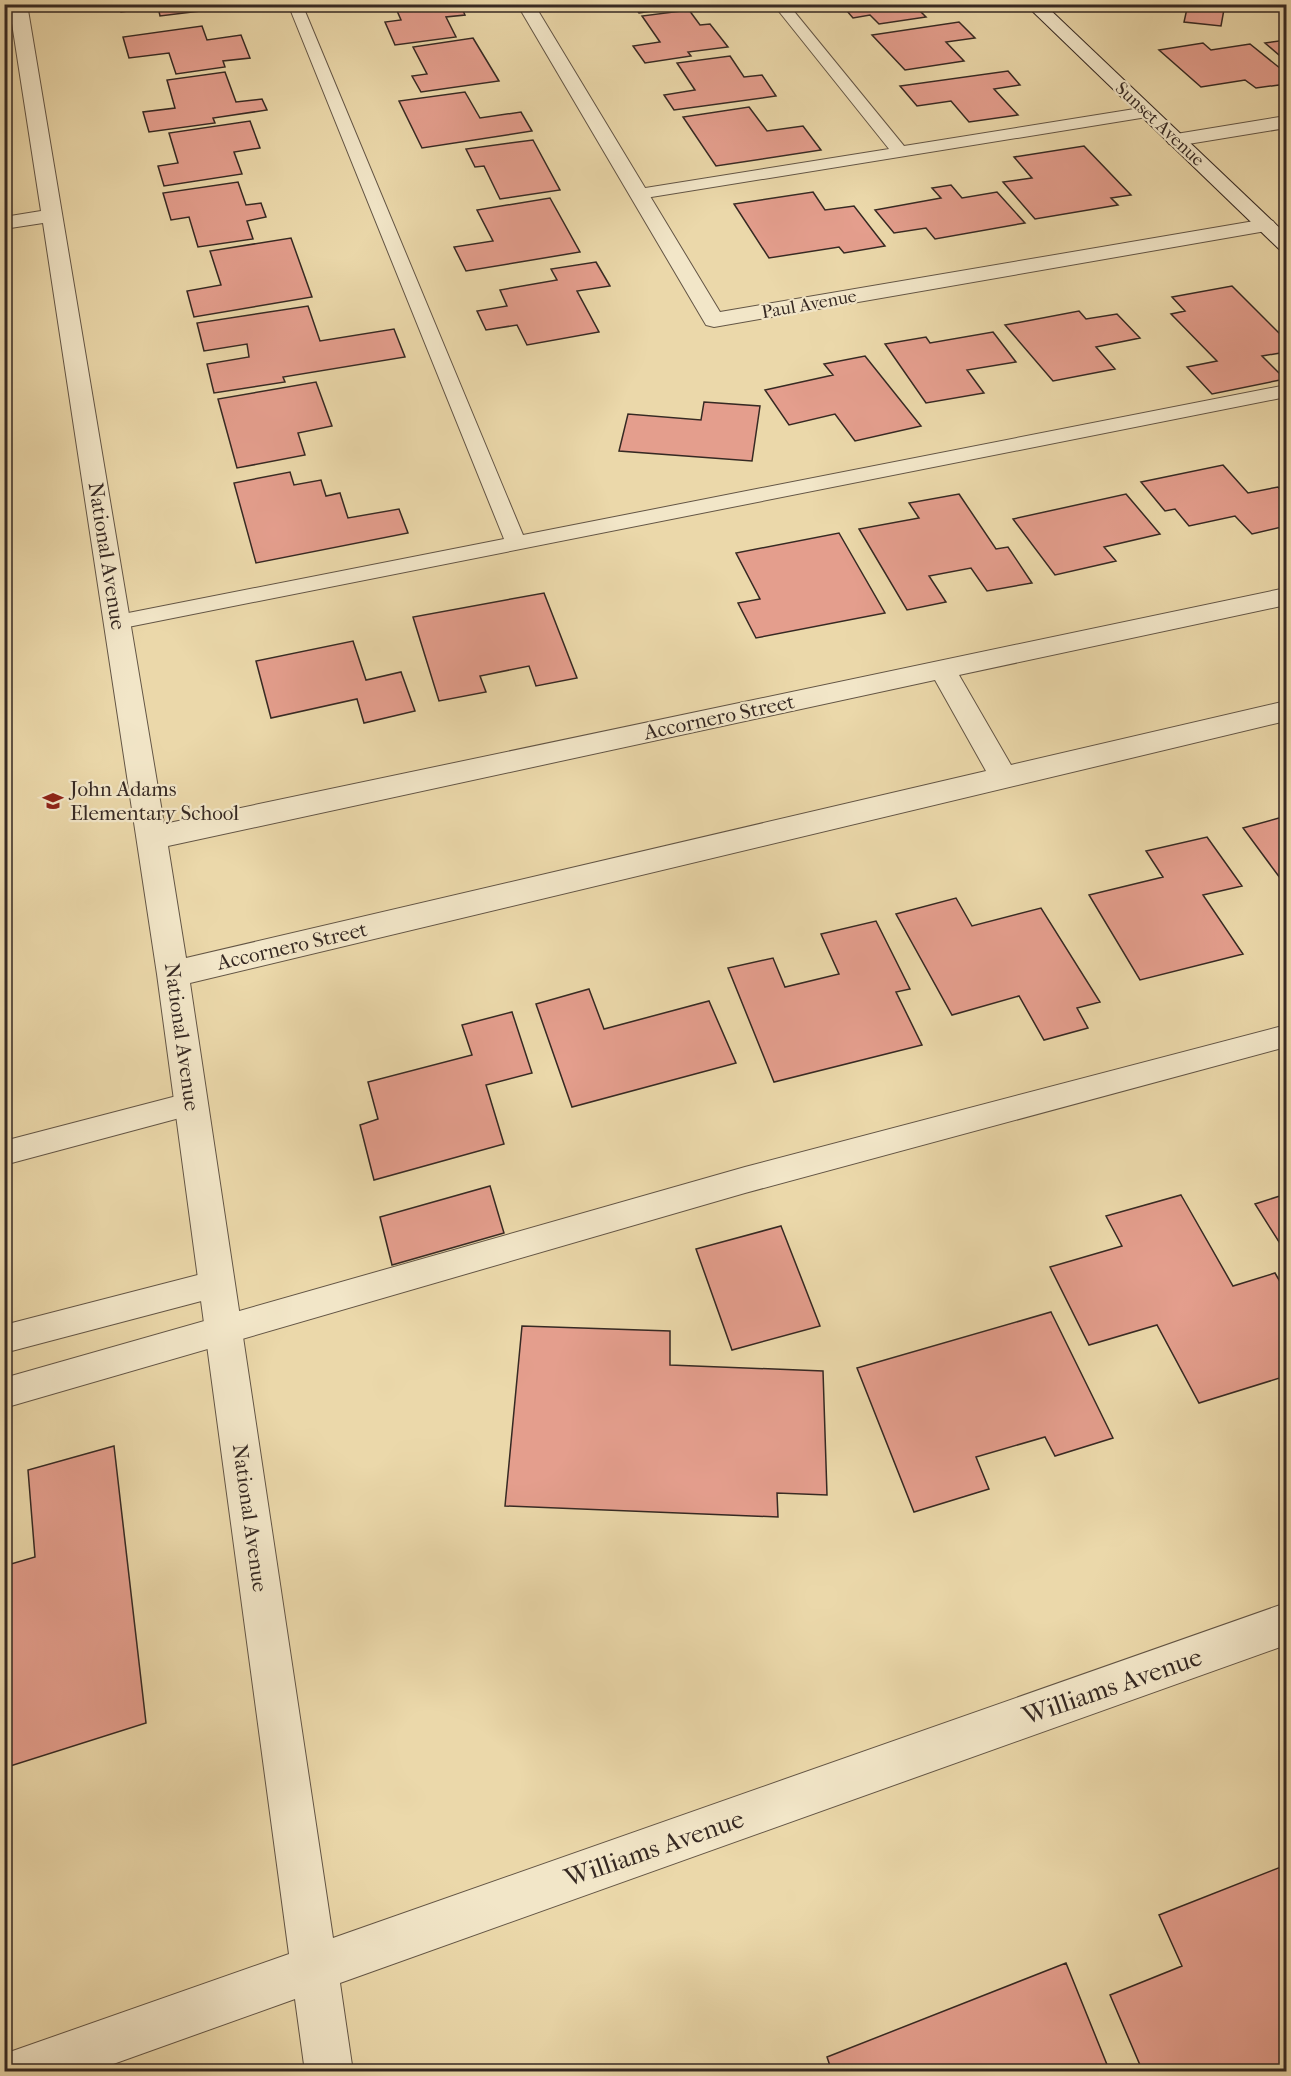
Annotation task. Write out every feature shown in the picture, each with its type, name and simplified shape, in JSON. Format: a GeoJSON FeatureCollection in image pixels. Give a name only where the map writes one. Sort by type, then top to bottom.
{"type":"FeatureCollection","features":[{"type":"Feature","properties":{"kind":"street","name":"National Avenue"},"geometry":{"type":"LineString","coordinates":[[18,4],[173,974],[328,2072]]}},
{"type":"Feature","properties":{"kind":"street","name":"Paul Avenue"},"geometry":{"type":"LineString","coordinates":[[525,4],[714,320],[1266,225]]}},
{"type":"Feature","properties":{"kind":"street","name":"Sunset Avenue"},"geometry":{"type":"LineString","coordinates":[[1033,4],[1287,245]]}},
{"type":"Feature","properties":{"kind":"street"},"geometry":{"type":"LineString","coordinates":[[1176,140],[1287,122]]}},
{"type":"Feature","properties":{"kind":"street"},"geometry":{"type":"LineString","coordinates":[[4,223],[52,216]]}},
{"type":"Feature","properties":{"kind":"street","name":"Accornero Street"},"geometry":{"type":"LineString","coordinates":[[152,838],[1287,596]]}},
{"type":"Feature","properties":{"kind":"street"},"geometry":{"type":"LineString","coordinates":[[942,669],[1004,778]]}},
{"type":"Feature","properties":{"kind":"street","name":"Accornero Street"},"geometry":{"type":"LineString","coordinates":[[173,974],[1287,711]]}},
{"type":"Feature","properties":{"kind":"street","name":"Williams Avenue"},"geometry":{"type":"LineString","coordinates":[[21,2072],[1287,1624]]}},
{"type":"Feature","properties":{"kind":"lane"},"geometry":{"type":"LineString","coordinates":[[295,4],[516,543]]}},
{"type":"Feature","properties":{"kind":"lane"},"geometry":{"type":"LineString","coordinates":[[780,4],[900,152]]}},
{"type":"Feature","properties":{"kind":"lane"},"geometry":{"type":"LineString","coordinates":[[639,194],[1147,112]]}},
{"type":"Feature","properties":{"kind":"lane"},"geometry":{"type":"LineString","coordinates":[[118,622],[1287,391]]}},
{"type":"Feature","properties":{"kind":"lane"},"geometry":{"type":"LineString","coordinates":[[4,1393],[745,1180],[1287,1036]]}},
{"type":"Feature","properties":{"kind":"lane"},"geometry":{"type":"LineString","coordinates":[[4,1153],[192,1104]]}},
{"type":"Feature","properties":{"kind":"lane"},"geometry":{"type":"LineString","coordinates":[[4,1339],[217,1284]]}},
{"type":"Feature","properties":{"kind":"building"},"geometry":{"type":"Polygon","coordinates":[[[119,4],[219,4],[207,6],[208,10],[160,16],[158,7],[121,12],[119,4]]]}},
{"type":"Feature","properties":{"kind":"building"},"geometry":{"type":"Polygon","coordinates":[[[394,4],[460,4],[465,15],[446,17],[456,37],[395,45],[385,22],[401,20],[394,4]]]}},
{"type":"Feature","properties":{"kind":"building"},"geometry":{"type":"Polygon","coordinates":[[[632,4],[678,4],[680,7],[639,13],[632,4]]]}},
{"type":"Feature","properties":{"kind":"building"},"geometry":{"type":"Polygon","coordinates":[[[841,4],[913,4],[926,17],[879,24],[870,15],[853,18],[841,4]]]}},
{"type":"Feature","properties":{"kind":"building"},"geometry":{"type":"Polygon","coordinates":[[[1188,4],[1225,4],[1221,26],[1184,22],[1188,4]]]}},
{"type":"Feature","properties":{"kind":"building"},"geometry":{"type":"Polygon","coordinates":[[[689,10],[700,25],[710,24],[728,47],[688,52],[691,56],[645,63],[633,46],[660,42],[642,16],[689,10]]]}},
{"type":"Feature","properties":{"kind":"building"},"geometry":{"type":"Polygon","coordinates":[[[959,22],[975,38],[946,42],[964,61],[905,70],[872,35],[959,22]]]}},
{"type":"Feature","properties":{"kind":"building"},"geometry":{"type":"Polygon","coordinates":[[[202,26],[207,40],[241,35],[250,58],[223,61],[225,67],[176,74],[169,53],[129,58],[123,37],[202,26]]]}},
{"type":"Feature","properties":{"kind":"building"},"geometry":{"type":"Polygon","coordinates":[[[473,38],[499,81],[421,92],[412,76],[427,74],[413,47],[473,38]]]}},
{"type":"Feature","properties":{"kind":"building"},"geometry":{"type":"Polygon","coordinates":[[[1286,40],[1286,61],[1265,43],[1286,40]]]}},
{"type":"Feature","properties":{"kind":"building"},"geometry":{"type":"Polygon","coordinates":[[[1203,43],[1211,50],[1250,44],[1286,73],[1286,84],[1256,88],[1245,80],[1201,87],[1159,50],[1203,43]]]}},
{"type":"Feature","properties":{"kind":"building"},"geometry":{"type":"Polygon","coordinates":[[[730,56],[744,77],[762,75],[776,96],[674,110],[664,95],[695,90],[677,63],[730,56]]]}},
{"type":"Feature","properties":{"kind":"building"},"geometry":{"type":"Polygon","coordinates":[[[1008,71],[1020,85],[994,89],[1018,115],[969,122],[951,101],[917,106],[900,86],[1008,71]]]}},
{"type":"Feature","properties":{"kind":"building"},"geometry":{"type":"Polygon","coordinates":[[[225,72],[236,102],[262,99],[267,110],[213,118],[215,123],[149,132],[143,112],[175,108],[167,80],[225,72]]]}},
{"type":"Feature","properties":{"kind":"building"},"geometry":{"type":"Polygon","coordinates":[[[465,92],[480,118],[521,112],[532,131],[422,148],[399,101],[465,92]]]}},
{"type":"Feature","properties":{"kind":"building"},"geometry":{"type":"Polygon","coordinates":[[[749,107],[767,131],[803,126],[821,150],[716,166],[683,117],[749,107]]]}},
{"type":"Feature","properties":{"kind":"building"},"geometry":{"type":"Polygon","coordinates":[[[250,121],[260,148],[234,152],[242,174],[164,186],[158,166],[178,163],[169,133],[250,121]]]}},
{"type":"Feature","properties":{"kind":"building"},"geometry":{"type":"Polygon","coordinates":[[[533,140],[560,190],[500,199],[484,166],[475,167],[466,149],[533,140]]]}},
{"type":"Feature","properties":{"kind":"building"},"geometry":{"type":"Polygon","coordinates":[[[1084,146],[1131,195],[1111,198],[1118,205],[1035,219],[1003,182],[1032,178],[1014,157],[1084,146]]]}},
{"type":"Feature","properties":{"kind":"building"},"geometry":{"type":"Polygon","coordinates":[[[238,182],[246,205],[261,203],[266,217],[247,221],[253,239],[198,247],[189,217],[171,220],[163,193],[238,182]]]}},
{"type":"Feature","properties":{"kind":"building"},"geometry":{"type":"Polygon","coordinates":[[[951,185],[962,198],[997,192],[1025,223],[935,239],[926,228],[894,233],[875,210],[941,198],[932,188],[951,185]]]}},
{"type":"Feature","properties":{"kind":"building"},"geometry":{"type":"Polygon","coordinates":[[[813,192],[825,210],[854,206],[885,246],[844,253],[839,247],[769,258],[734,204],[813,192]]]}},
{"type":"Feature","properties":{"kind":"building"},"geometry":{"type":"Polygon","coordinates":[[[550,198],[580,252],[466,271],[454,247],[493,241],[477,210],[550,198]]]}},
{"type":"Feature","properties":{"kind":"building"},"geometry":{"type":"Polygon","coordinates":[[[291,238],[312,297],[194,317],[187,291],[221,285],[210,251],[291,238]]]}},
{"type":"Feature","properties":{"kind":"building"},"geometry":{"type":"Polygon","coordinates":[[[596,262],[610,286],[577,291],[599,332],[527,345],[517,325],[486,330],[477,311],[507,306],[500,290],[557,280],[551,269],[596,262]]]}},
{"type":"Feature","properties":{"kind":"building"},"geometry":{"type":"Polygon","coordinates":[[[1232,286],[1286,340],[1286,352],[1262,356],[1285,379],[1212,394],[1187,367],[1217,361],[1171,314],[1185,311],[1172,297],[1232,286]]]}},
{"type":"Feature","properties":{"kind":"building"},"geometry":{"type":"Polygon","coordinates":[[[308,306],[320,341],[394,329],[405,357],[283,377],[285,382],[214,393],[207,364],[249,357],[247,344],[204,351],[197,323],[308,306]]]}},
{"type":"Feature","properties":{"kind":"building"},"geometry":{"type":"Polygon","coordinates":[[[1079,311],[1086,319],[1117,314],[1140,338],[1096,347],[1115,369],[1053,381],[1005,325],[1079,311]]]}},
{"type":"Feature","properties":{"kind":"building"},"geometry":{"type":"Polygon","coordinates":[[[993,332],[1016,362],[967,370],[984,393],[926,403],[885,344],[926,337],[930,343],[993,332]]]}},
{"type":"Feature","properties":{"kind":"building"},"geometry":{"type":"Polygon","coordinates":[[[865,356],[921,426],[855,441],[835,414],[789,425],[765,390],[833,375],[824,364],[865,356]]]}},
{"type":"Feature","properties":{"kind":"building"},"geometry":{"type":"Polygon","coordinates":[[[316,382],[332,426],[298,433],[305,455],[237,468],[218,399],[316,382]]]}},
{"type":"Feature","properties":{"kind":"building"},"geometry":{"type":"Polygon","coordinates":[[[704,402],[760,406],[752,461],[619,451],[628,414],[701,420],[704,402]]]}},
{"type":"Feature","properties":{"kind":"building"},"geometry":{"type":"Polygon","coordinates":[[[1223,465],[1248,493],[1278,487],[1286,496],[1286,526],[1252,534],[1235,516],[1189,526],[1175,509],[1165,511],[1141,482],[1223,465]]]}},
{"type":"Feature","properties":{"kind":"building"},"geometry":{"type":"Polygon","coordinates":[[[290,472],[294,485],[321,480],[326,496],[340,493],[348,518],[399,509],[408,533],[256,563],[234,483],[290,472]]]}},
{"type":"Feature","properties":{"kind":"building"},"geometry":{"type":"Polygon","coordinates":[[[959,494],[996,549],[1008,547],[1032,583],[987,591],[971,568],[929,576],[946,602],[907,610],[859,529],[919,518],[909,503],[959,494]]]}},
{"type":"Feature","properties":{"kind":"building"},"geometry":{"type":"Polygon","coordinates":[[[1126,494],[1160,534],[1104,547],[1116,561],[1055,575],[1013,519],[1126,494]]]}},
{"type":"Feature","properties":{"kind":"building"},"geometry":{"type":"Polygon","coordinates":[[[839,533],[885,613],[756,638],[738,603],[760,599],[736,553],[839,533]]]}},
{"type":"Feature","properties":{"kind":"building"},"geometry":{"type":"Polygon","coordinates":[[[544,593],[577,678],[536,686],[529,666],[480,676],[486,692],[439,701],[413,617],[544,593]]]}},
{"type":"Feature","properties":{"kind":"building"},"geometry":{"type":"Polygon","coordinates":[[[353,641],[366,680],[401,672],[415,711],[364,723],[357,699],[271,718],[256,661],[353,641]]]}},
{"type":"Feature","properties":{"kind":"building"},"geometry":{"type":"Polygon","coordinates":[[[1286,816],[1286,886],[1243,828],[1286,816]]]}},
{"type":"Feature","properties":{"kind":"building"},"geometry":{"type":"Polygon","coordinates":[[[1207,837],[1242,886],[1203,895],[1243,954],[1140,980],[1089,895],[1163,877],[1146,851],[1207,837]]]}},
{"type":"Feature","properties":{"kind":"building"},"geometry":{"type":"Polygon","coordinates":[[[956,898],[972,926],[1041,908],[1100,1002],[1077,1008],[1088,1028],[1044,1040],[1019,996],[952,1015],[896,914],[956,898]]]}},
{"type":"Feature","properties":{"kind":"building"},"geometry":{"type":"Polygon","coordinates":[[[876,921],[910,989],[896,992],[922,1045],[774,1082],[728,968],[773,958],[785,987],[839,974],[821,934],[876,921]]]}},
{"type":"Feature","properties":{"kind":"building"},"geometry":{"type":"Polygon","coordinates":[[[589,989],[604,1029],[709,1001],[736,1063],[572,1107],[536,1004],[589,989]]]}},
{"type":"Feature","properties":{"kind":"building"},"geometry":{"type":"Polygon","coordinates":[[[512,1012],[532,1073],[486,1085],[504,1144],[374,1180],[360,1125],[378,1119],[368,1082],[472,1055],[462,1025],[512,1012]]]}},
{"type":"Feature","properties":{"kind":"building"},"geometry":{"type":"Polygon","coordinates":[[[490,1186],[504,1233],[392,1265],[380,1217],[490,1186]]]}},
{"type":"Feature","properties":{"kind":"building"},"geometry":{"type":"Polygon","coordinates":[[[1286,1194],[1286,1253],[1255,1204],[1286,1194]]]}},
{"type":"Feature","properties":{"kind":"building"},"geometry":{"type":"Polygon","coordinates":[[[1181,1195],[1233,1286],[1275,1273],[1286,1292],[1286,1376],[1199,1403],[1157,1325],[1089,1345],[1050,1267],[1122,1246],[1106,1216],[1181,1195]]]}},
{"type":"Feature","properties":{"kind":"building"},"geometry":{"type":"Polygon","coordinates":[[[781,1226],[820,1326],[732,1350],[696,1249],[781,1226]]]}},
{"type":"Feature","properties":{"kind":"building"},"geometry":{"type":"Polygon","coordinates":[[[1051,1312],[1113,1438],[1055,1456],[1045,1437],[976,1457],[989,1489],[914,1512],[857,1368],[1051,1312]]]}},
{"type":"Feature","properties":{"kind":"building"},"geometry":{"type":"Polygon","coordinates":[[[522,1326],[670,1331],[670,1365],[823,1371],[827,1495],[777,1493],[778,1517],[505,1506],[522,1326]]]}},
{"type":"Feature","properties":{"kind":"building"},"geometry":{"type":"Polygon","coordinates":[[[114,1446],[146,1723],[4,1768],[4,1566],[35,1557],[28,1470],[114,1446]]]}},
{"type":"Feature","properties":{"kind":"building"},"geometry":{"type":"Polygon","coordinates":[[[1286,1865],[1286,2072],[1143,2072],[1110,1995],[1182,1966],[1159,1915],[1286,1865]]]}},
{"type":"Feature","properties":{"kind":"building"},"geometry":{"type":"Polygon","coordinates":[[[1066,1963],[1110,2072],[832,2072],[827,2057],[1066,1963]]]}},
{"type":"Feature","properties":{"kind":"place","name":"John Adams Elementary School"},"geometry":{"type":"Point","coordinates":[53,801]}}]}
